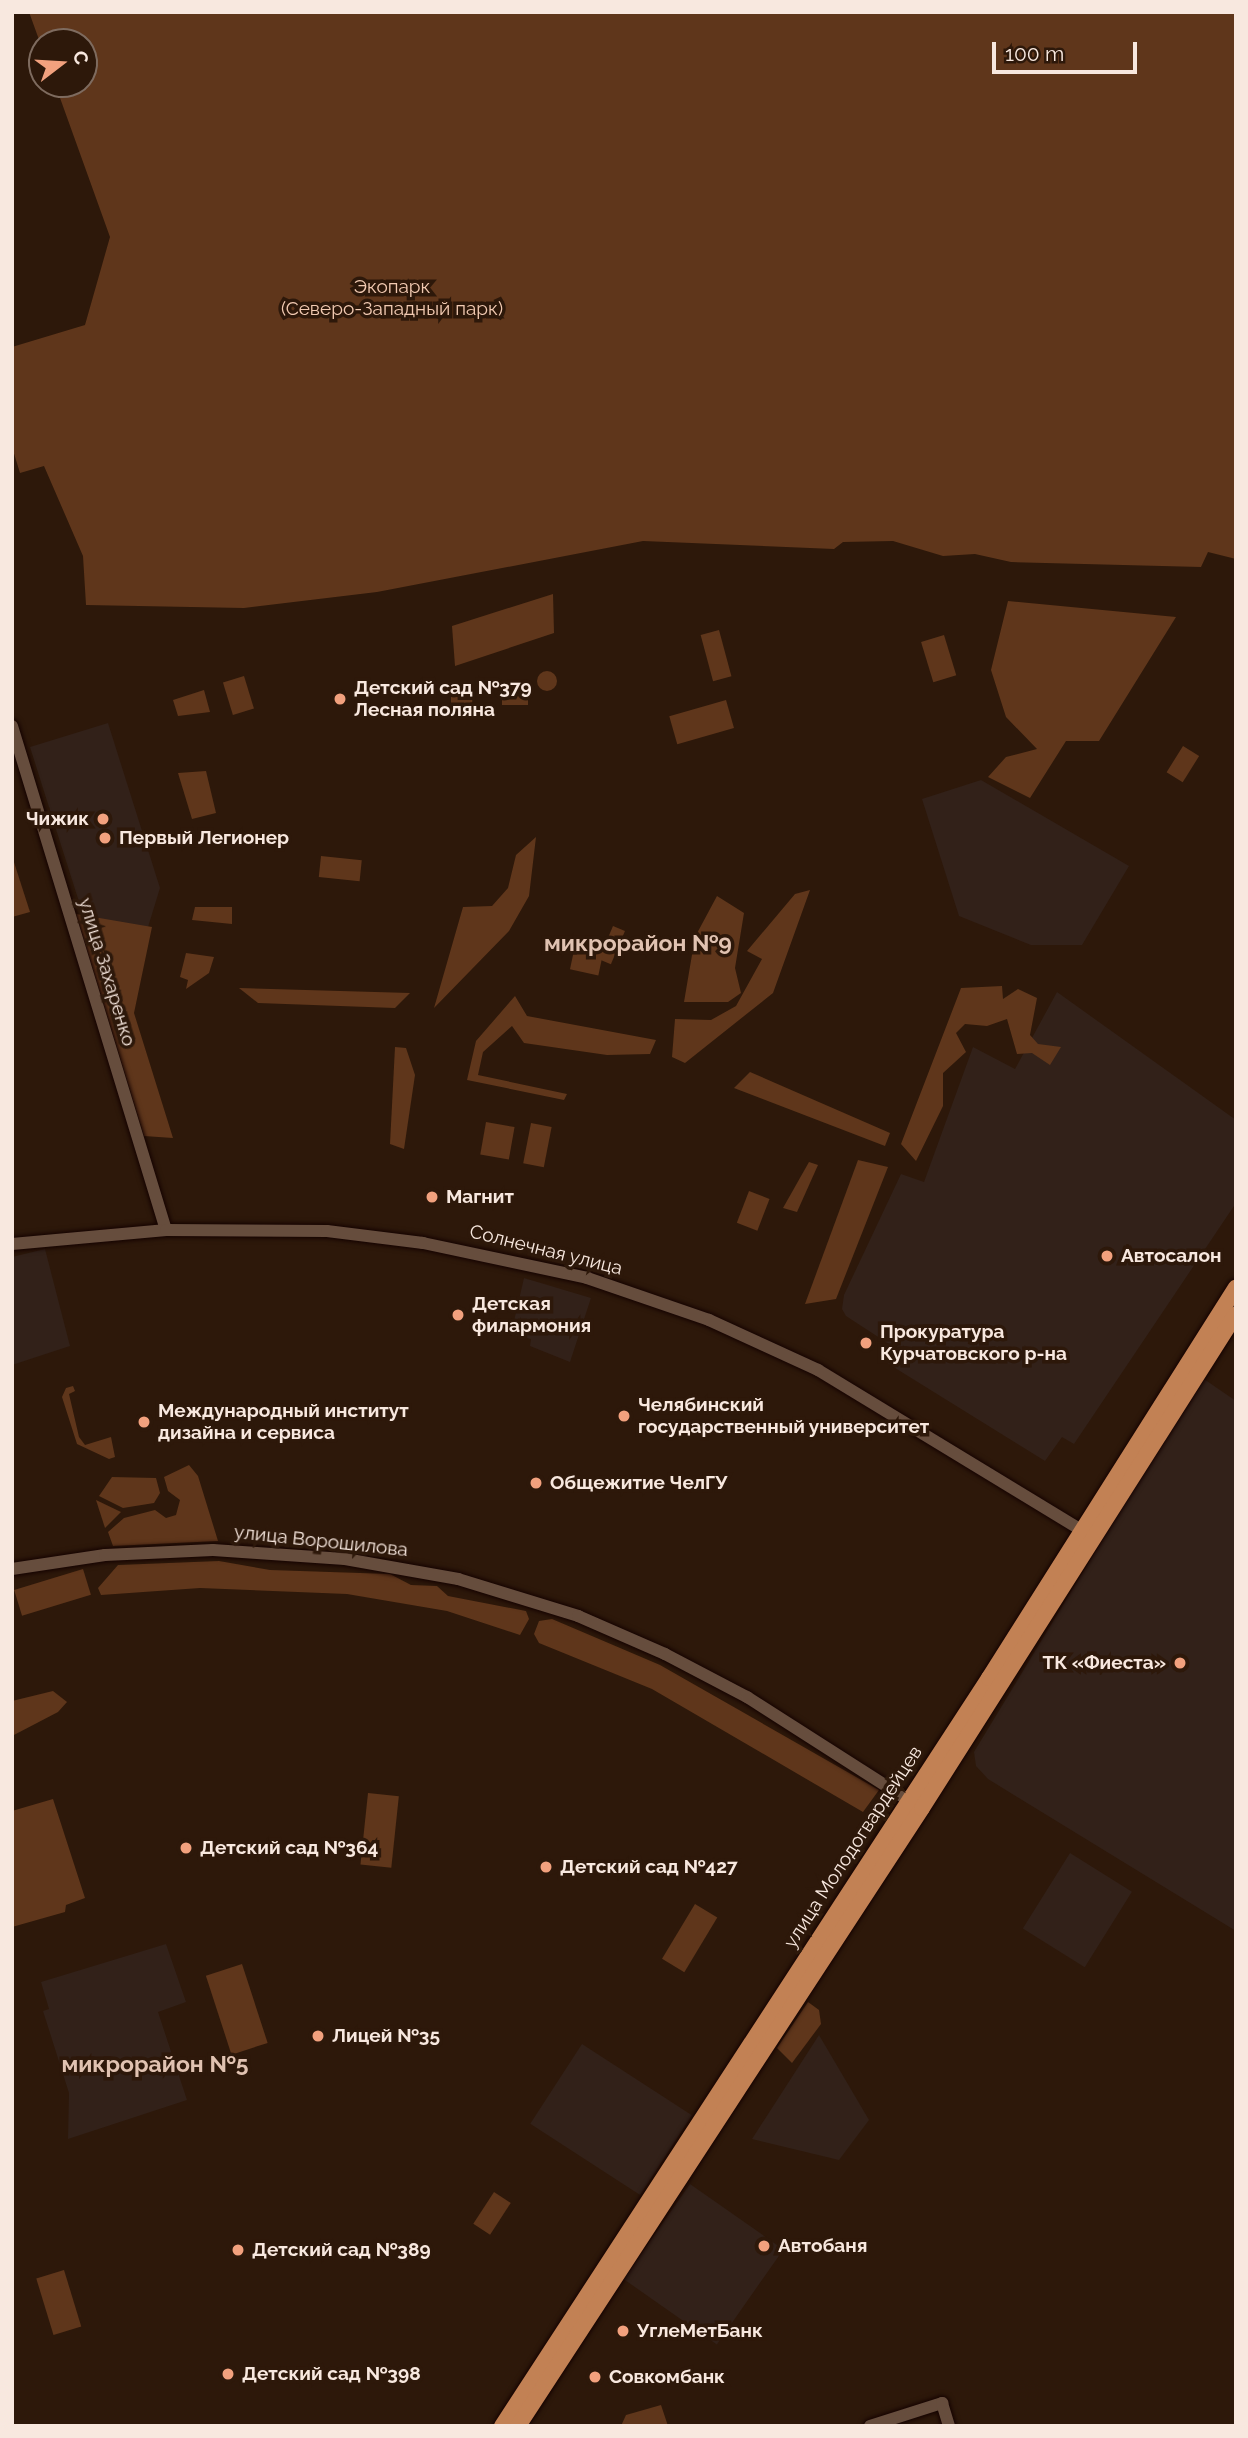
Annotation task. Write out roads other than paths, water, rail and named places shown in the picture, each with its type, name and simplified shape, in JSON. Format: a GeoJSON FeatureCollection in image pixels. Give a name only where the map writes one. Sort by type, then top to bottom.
{"type":"FeatureCollection","features":[{"type":"Feature","properties":{"kind":"main road","name":"улица Молодогвардейцев"},"geometry":{"type":"LineString","coordinates":[[1088,1534],[1234,1293]]}},
{"type":"Feature","properties":{"kind":"main road","name":"улица Молодогвардейцев"},"geometry":{"type":"LineString","coordinates":[[502,2426],[694,2141],[1088,1534],[1236,1314]]}},
{"type":"Feature","properties":{"kind":"main road","name":"улица Молодогвардейцев"},"geometry":{"type":"LineString","coordinates":[[518,2426],[694,2141]]}},
{"type":"Feature","properties":{"kind":"street","name":"улица Захаренко"},"geometry":{"type":"LineString","coordinates":[[12,726],[166,1230]]}},
{"type":"Feature","properties":{"kind":"street","name":"Солнечная улица"},"geometry":{"type":"LineString","coordinates":[[12,1244],[166,1230],[273,1229],[380,1236],[587,1278],[709,1321],[818,1370],[1088,1534]]}},
{"type":"Feature","properties":{"kind":"street","name":"улица Ворошилова"},"geometry":{"type":"LineString","coordinates":[[12,1569],[105,1555],[213,1550],[345,1559],[458,1579],[558,1609],[673,1658],[747,1697],[915,1804]]}},
{"type":"Feature","properties":{"kind":"street"},"geometry":{"type":"LineString","coordinates":[[870,2426],[942,2403],[949,2426]]}},
{"type":"Feature","properties":{"kind":"place","name":"Детский сад №379 Лесная поляна"},"geometry":{"type":"Point","coordinates":[340,699]}},
{"type":"Feature","properties":{"kind":"place","name":"Чижик"},"geometry":{"type":"Point","coordinates":[103,819]}},
{"type":"Feature","properties":{"kind":"place","name":"Первый Легионер"},"geometry":{"type":"Point","coordinates":[105,838]}},
{"type":"Feature","properties":{"kind":"place","name":"Магнит"},"geometry":{"type":"Point","coordinates":[432,1197]}},
{"type":"Feature","properties":{"kind":"place","name":"Автосалон"},"geometry":{"type":"Point","coordinates":[1107,1256]}},
{"type":"Feature","properties":{"kind":"place","name":"Детская филармония"},"geometry":{"type":"Point","coordinates":[458,1315]}},
{"type":"Feature","properties":{"kind":"place","name":"Прокуратура Курчатовского р-на"},"geometry":{"type":"Point","coordinates":[866,1343]}},
{"type":"Feature","properties":{"kind":"place","name":"Челябинский государственный университет"},"geometry":{"type":"Point","coordinates":[624,1416]}},
{"type":"Feature","properties":{"kind":"place","name":"Международный институт дизайна и сервиса"},"geometry":{"type":"Point","coordinates":[144,1422]}},
{"type":"Feature","properties":{"kind":"place","name":"Общежитие ЧелГУ"},"geometry":{"type":"Point","coordinates":[536,1483]}},
{"type":"Feature","properties":{"kind":"place","name":"ТК «Фиеста»"},"geometry":{"type":"Point","coordinates":[1180,1663]}},
{"type":"Feature","properties":{"kind":"place","name":"Детский сад №364"},"geometry":{"type":"Point","coordinates":[186,1848]}},
{"type":"Feature","properties":{"kind":"place","name":"Детский сад №427"},"geometry":{"type":"Point","coordinates":[546,1867]}},
{"type":"Feature","properties":{"kind":"place","name":"Лицей №35"},"geometry":{"type":"Point","coordinates":[318,2036]}},
{"type":"Feature","properties":{"kind":"place","name":"Автобаня"},"geometry":{"type":"Point","coordinates":[764,2246]}},
{"type":"Feature","properties":{"kind":"place","name":"Детский сад №389"},"geometry":{"type":"Point","coordinates":[238,2250]}},
{"type":"Feature","properties":{"kind":"place","name":"УглеМетБанк"},"geometry":{"type":"Point","coordinates":[623,2331]}},
{"type":"Feature","properties":{"kind":"place","name":"Детский сад №398"},"geometry":{"type":"Point","coordinates":[228,2374]}},
{"type":"Feature","properties":{"kind":"place","name":"Совкомбанк"},"geometry":{"type":"Point","coordinates":[595,2377]}},
{"type":"Feature","properties":{"kind":"district","name":"микрорайон №9"},"geometry":{"type":"Point","coordinates":[638,943]}},
{"type":"Feature","properties":{"kind":"district","name":"микрорайон №5"},"geometry":{"type":"Point","coordinates":[155,2064]}},
{"type":"Feature","properties":{"kind":"park label","name":"Экопарк (Северо-Западный парк)"},"geometry":{"type":"Point","coordinates":[392,298]}}]}
